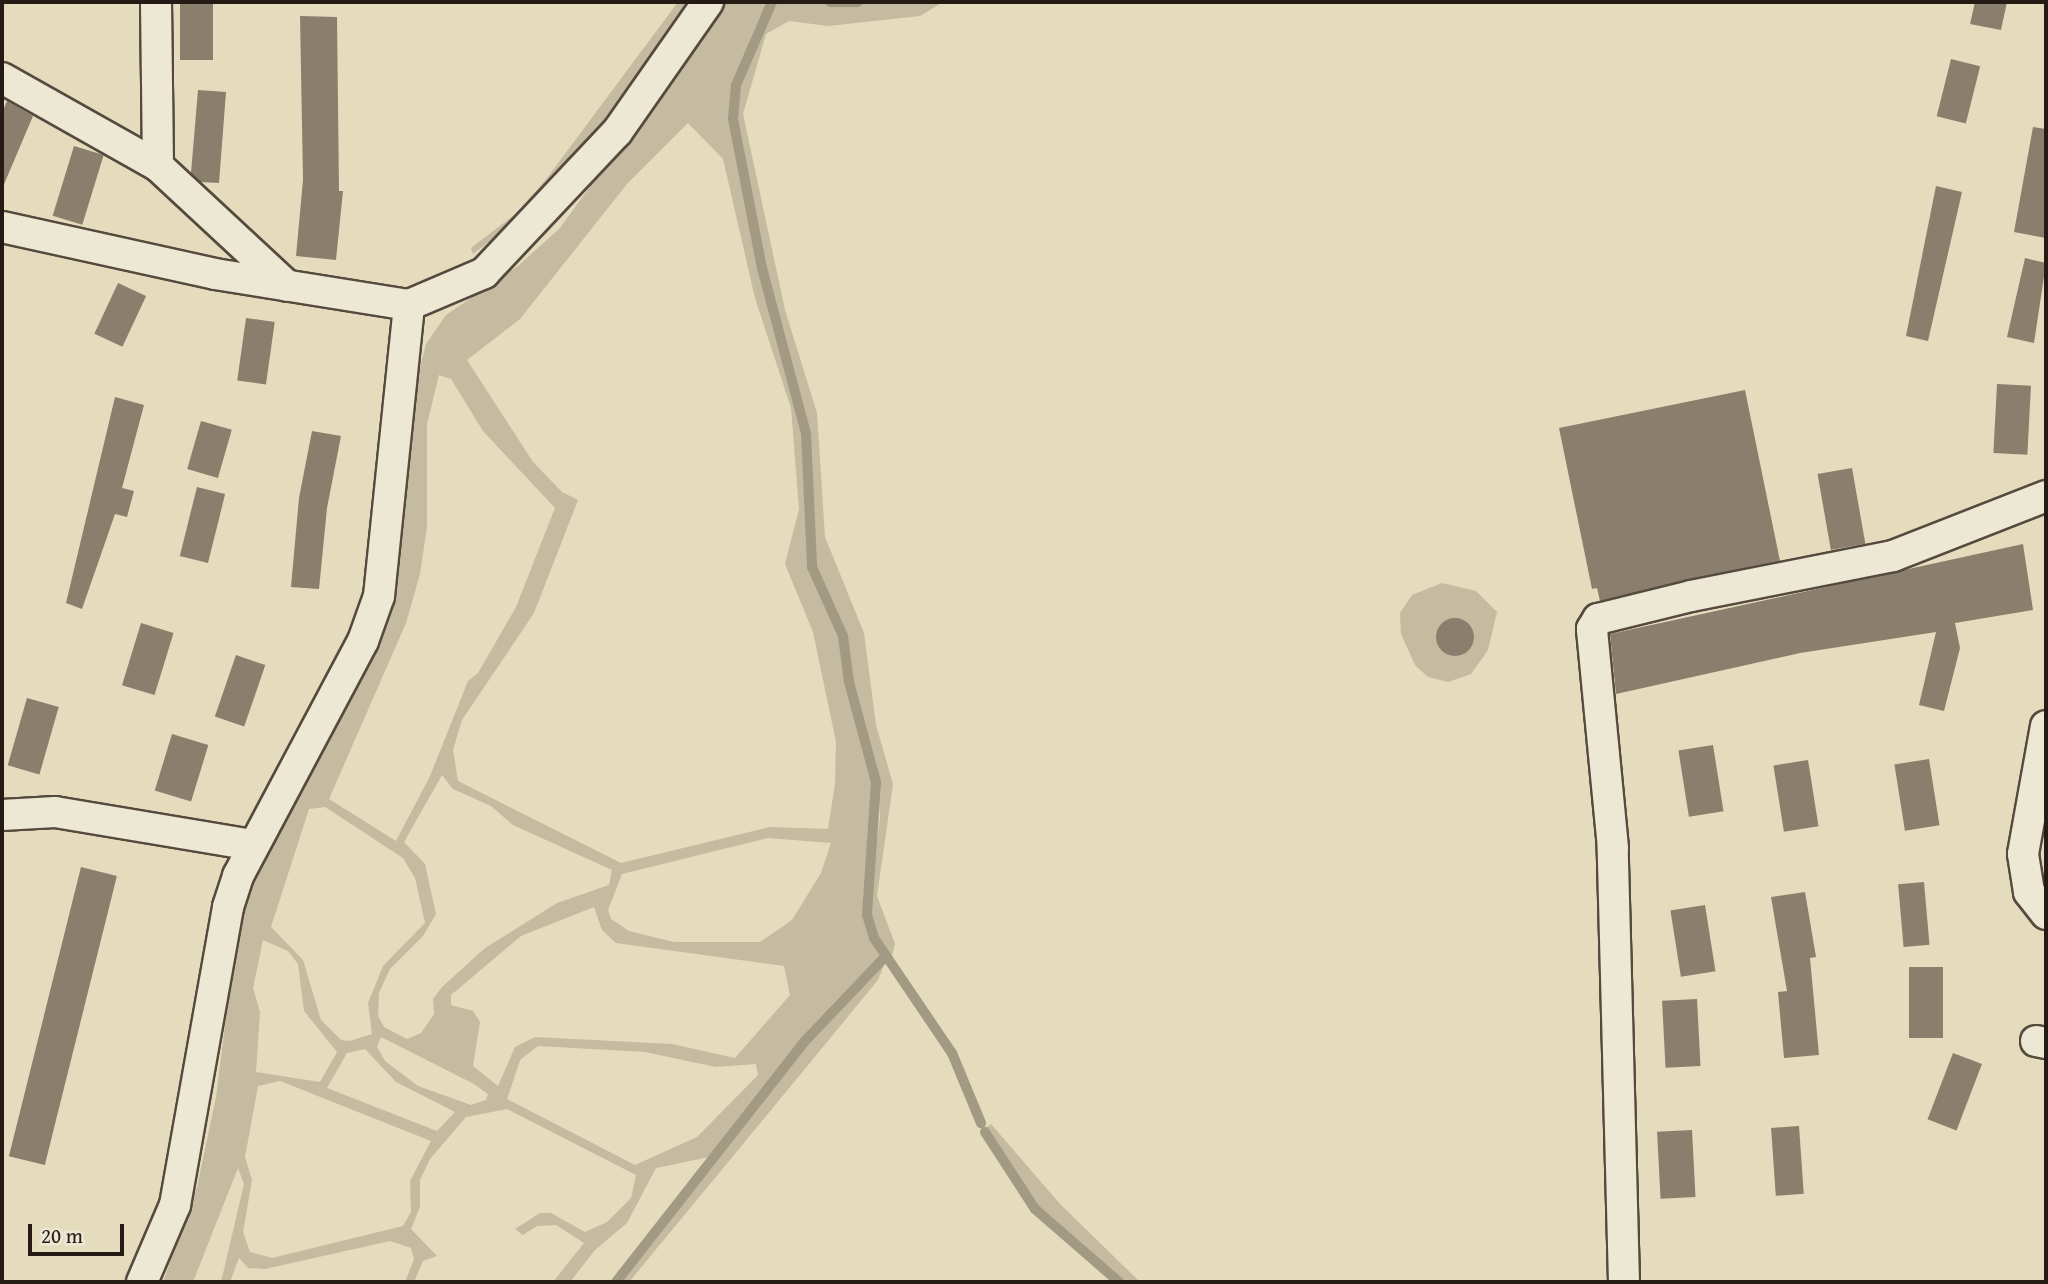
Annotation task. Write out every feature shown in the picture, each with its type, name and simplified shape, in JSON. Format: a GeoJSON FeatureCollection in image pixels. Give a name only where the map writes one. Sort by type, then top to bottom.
{"type":"FeatureCollection","features":[{"type":"Feature","properties":{"kind":"street"},"geometry":{"type":"LineString","coordinates":[[156,2],[158,166]]}},
{"type":"Feature","properties":{"kind":"street"},"geometry":{"type":"LineString","coordinates":[[2,227],[287,286],[409,305],[484,274],[618,132],[708,2]]}},
{"type":"Feature","properties":{"kind":"street"},"geometry":{"type":"LineString","coordinates":[[2,78],[158,166],[287,286]]}},
{"type":"Feature","properties":{"kind":"street"},"geometry":{"type":"LineString","coordinates":[[142,1282],[175,1205],[228,906],[252,845],[363,641],[379,596],[409,305]]}},
{"type":"Feature","properties":{"kind":"street"},"geometry":{"type":"LineString","coordinates":[[1624,1282],[1613,848],[1592,629],[1598,619],[1679,599],[1893,556],[2046,496]]}},
{"type":"Feature","properties":{"kind":"street"},"geometry":{"type":"LineString","coordinates":[[2046,726],[2023,854],[2029,892],[2046,914]]}},
{"type":"Feature","properties":{"kind":"street"},"geometry":{"type":"LineString","coordinates":[[2,815],[55,812],[252,845]]}},
{"type":"Feature","properties":{"kind":"shaded area"},"geometry":{"type":"Polygon","coordinates":[[[678,2],[690,2],[571,165],[529,211],[473,254],[471,248],[517,213],[547,178],[678,2]]]}},
{"type":"Feature","properties":{"kind":"shaded area"},"geometry":{"type":"Polygon","coordinates":[[[724,2],[769,2],[734,84],[730,119],[760,268],[804,433],[809,567],[841,636],[847,683],[873,783],[863,901],[871,939],[883,956],[803,1039],[709,1157],[656,1168],[627,1223],[595,1250],[570,1282],[553,1282],[584,1243],[556,1225],[537,1226],[523,1235],[515,1229],[540,1213],[551,1213],[585,1232],[607,1222],[631,1198],[636,1175],[507,1109],[466,1117],[430,1159],[420,1180],[420,1207],[411,1229],[437,1256],[423,1261],[414,1282],[405,1282],[414,1259],[411,1248],[390,1241],[265,1269],[248,1268],[239,1258],[230,1282],[221,1282],[244,1184],[238,1168],[193,1282],[163,1282],[197,1187],[216,1097],[240,907],[392,597],[410,406],[426,344],[446,315],[518,266],[560,228],[724,2]],[[688,123],[627,184],[520,319],[467,360],[533,462],[562,492],[578,500],[534,613],[462,720],[453,750],[458,781],[621,863],[770,827],[828,829],[835,784],[836,742],[813,632],[785,564],[799,509],[791,408],[755,298],[723,159],[688,123]],[[439,375],[427,424],[427,527],[420,574],[406,623],[329,799],[396,841],[430,776],[468,681],[478,673],[516,607],[555,508],[483,431],[451,379],[439,375]],[[442,775],[404,842],[425,864],[436,914],[423,936],[390,969],[379,993],[378,1016],[384,1027],[407,1039],[421,1033],[434,1014],[433,999],[442,987],[485,948],[557,903],[609,885],[612,870],[513,825],[491,806],[453,789],[442,775]],[[325,807],[309,809],[271,927],[303,960],[321,1020],[341,1040],[350,1041],[372,1034],[368,1003],[383,966],[425,923],[415,878],[403,858],[325,807]],[[768,838],[622,874],[608,910],[611,919],[629,931],[674,942],[760,942],[792,920],[821,873],[831,843],[768,838]],[[594,907],[521,936],[451,995],[451,1005],[473,1011],[480,1022],[473,1066],[498,1086],[515,1047],[535,1037],[672,1044],[735,1058],[790,995],[784,966],[616,943],[602,930],[594,907]],[[263,940],[253,988],[260,1012],[256,1072],[320,1082],[337,1052],[304,1011],[298,964],[288,951],[263,940]],[[381,1037],[377,1047],[385,1061],[418,1086],[471,1105],[486,1100],[488,1094],[474,1084],[381,1037]],[[538,1046],[520,1060],[507,1099],[635,1165],[697,1137],[758,1075],[756,1064],[716,1067],[645,1052],[538,1046]],[[365,1049],[347,1053],[327,1088],[437,1131],[455,1112],[396,1082],[365,1049]],[[280,1081],[258,1086],[245,1157],[252,1180],[243,1232],[250,1252],[272,1258],[403,1226],[411,1212],[410,1181],[431,1141],[280,1081]]]}},
{"type":"Feature","properties":{"kind":"shaded area"},"geometry":{"type":"Polygon","coordinates":[[[774,2],[943,2],[920,16],[828,26],[789,21],[766,34],[743,114],[785,310],[817,413],[825,537],[864,633],[876,725],[893,784],[877,896],[895,944],[891,960],[876,937],[868,901],[880,817],[878,782],[851,681],[846,635],[814,566],[808,433],[765,267],[735,118],[739,86],[774,2]]]}},
{"type":"Feature","properties":{"kind":"shaded area"},"geometry":{"type":"Polygon","coordinates":[[[1442,583],[1476,591],[1497,612],[1488,650],[1471,674],[1448,682],[1428,677],[1415,665],[1401,634],[1400,613],[1412,595],[1442,583]]]}},
{"type":"Feature","properties":{"kind":"shaded area"},"geometry":{"type":"Polygon","coordinates":[[[886,960],[878,980],[629,1282],[619,1282],[807,1042],[886,960]]]}},
{"type":"Feature","properties":{"kind":"shaded area"},"geometry":{"type":"Polygon","coordinates":[[[991,1124],[1060,1204],[1140,1282],[1122,1282],[1037,1208],[998,1154],[985,1128],[991,1124]]]}},
{"type":"Feature","properties":{"kind":"building"},"geometry":{"type":"Polygon","coordinates":[[[180,2],[213,2],[213,60],[180,60],[180,2]]]}},
{"type":"Feature","properties":{"kind":"building"},"geometry":{"type":"Polygon","coordinates":[[[1975,2],[2007,2],[2001,30],[1970,24],[1975,2]]]}},
{"type":"Feature","properties":{"kind":"building"},"geometry":{"type":"Polygon","coordinates":[[[300,16],[337,17],[339,191],[343,191],[336,260],[296,256],[303,180],[300,16]]]}},
{"type":"Feature","properties":{"kind":"building"},"geometry":{"type":"Polygon","coordinates":[[[1951,59],[1980,66],[1966,124],[1937,116],[1951,59]]]}},
{"type":"Feature","properties":{"kind":"building"},"geometry":{"type":"Polygon","coordinates":[[[198,90],[226,92],[219,183],[200,182],[191,173],[198,90]]]}},
{"type":"Feature","properties":{"kind":"building"},"geometry":{"type":"Polygon","coordinates":[[[7,101],[33,116],[2,189],[2,113],[7,101]]]}},
{"type":"Feature","properties":{"kind":"building"},"geometry":{"type":"Polygon","coordinates":[[[2033,127],[2046,129],[2046,238],[2014,232],[2033,127]]]}},
{"type":"Feature","properties":{"kind":"building"},"geometry":{"type":"Polygon","coordinates":[[[74,146],[104,155],[82,225],[53,216],[74,146]]]}},
{"type":"Feature","properties":{"kind":"building"},"geometry":{"type":"Polygon","coordinates":[[[1936,186],[1962,192],[1928,341],[1906,336],[1936,186]]]}},
{"type":"Feature","properties":{"kind":"building"},"geometry":{"type":"Polygon","coordinates":[[[2025,258],[2046,263],[2034,343],[2007,337],[2025,258]]]}},
{"type":"Feature","properties":{"kind":"building"},"geometry":{"type":"Polygon","coordinates":[[[118,283],[146,296],[122,347],[94,334],[118,283]]]}},
{"type":"Feature","properties":{"kind":"building"},"geometry":{"type":"Polygon","coordinates":[[[246,318],[275,322],[266,384],[237,380],[246,318]]]}},
{"type":"Feature","properties":{"kind":"building"},"geometry":{"type":"Polygon","coordinates":[[[1997,384],[2031,386],[2027,455],[1993,453],[1997,384]]]}},
{"type":"Feature","properties":{"kind":"building"},"geometry":{"type":"Polygon","coordinates":[[[1745,390],[1780,561],[1600,601],[1597,588],[1592,589],[1559,428],[1745,390]]]}},
{"type":"Feature","properties":{"kind":"building"},"geometry":{"type":"Polygon","coordinates":[[[115,397],[144,405],[122,488],[134,491],[127,517],[115,514],[82,609],[66,603],[115,397]]]}},
{"type":"Feature","properties":{"kind":"building"},"geometry":{"type":"Polygon","coordinates":[[[201,421],[232,430],[218,478],[187,469],[201,421]]]}},
{"type":"Feature","properties":{"kind":"building"},"geometry":{"type":"Polygon","coordinates":[[[312,431],[341,436],[327,508],[319,589],[291,587],[299,498],[312,431]]]}},
{"type":"Feature","properties":{"kind":"building"},"geometry":{"type":"Polygon","coordinates":[[[1852,468],[1865,544],[1831,550],[1818,474],[1852,468]]]}},
{"type":"Feature","properties":{"kind":"building"},"geometry":{"type":"Polygon","coordinates":[[[197,487],[225,494],[208,563],[180,556],[197,487]]]}},
{"type":"Feature","properties":{"kind":"building"},"geometry":{"type":"Polygon","coordinates":[[[2023,544],[2033,610],[1955,623],[1960,648],[1944,711],[1919,705],[1936,632],[1800,653],[1616,694],[1610,634],[2023,544]]]}},
{"type":"Feature","properties":{"kind":"building"},"geometry":{"type":"Polygon","coordinates":[[[1455,618],[1469,623],[1474,637],[1469,651],[1455,656],[1441,651],[1436,637],[1441,623],[1455,618]]]}},
{"type":"Feature","properties":{"kind":"building"},"geometry":{"type":"Polygon","coordinates":[[[141,623],[174,633],[155,695],[122,685],[141,623]]]}},
{"type":"Feature","properties":{"kind":"building"},"geometry":{"type":"Polygon","coordinates":[[[236,655],[265,665],[244,727],[215,716],[236,655]]]}},
{"type":"Feature","properties":{"kind":"building"},"geometry":{"type":"Polygon","coordinates":[[[27,698],[59,707],[39,774],[8,765],[27,698]]]}},
{"type":"Feature","properties":{"kind":"building"},"geometry":{"type":"Polygon","coordinates":[[[172,734],[208,745],[191,802],[155,790],[172,734]]]}},
{"type":"Feature","properties":{"kind":"building"},"geometry":{"type":"Polygon","coordinates":[[[1713,745],[1723,811],[1689,817],[1678,750],[1713,745]]]}},
{"type":"Feature","properties":{"kind":"building"},"geometry":{"type":"Polygon","coordinates":[[[1929,759],[1939,825],[1905,831],[1894,764],[1929,759]]]}},
{"type":"Feature","properties":{"kind":"building"},"geometry":{"type":"Polygon","coordinates":[[[1808,760],[1818,826],[1784,832],[1773,765],[1808,760]]]}},
{"type":"Feature","properties":{"kind":"building"},"geometry":{"type":"Polygon","coordinates":[[[81,867],[117,876],[45,1165],[9,1156],[81,867]]]}},
{"type":"Feature","properties":{"kind":"building"},"geometry":{"type":"Polygon","coordinates":[[[1924,882],[1929,945],[1904,947],[1898,884],[1924,882]]]}},
{"type":"Feature","properties":{"kind":"building"},"geometry":{"type":"Polygon","coordinates":[[[1805,892],[1816,957],[1810,958],[1819,1055],[1784,1058],[1778,992],[1787,991],[1771,897],[1805,892]]]}},
{"type":"Feature","properties":{"kind":"building"},"geometry":{"type":"Polygon","coordinates":[[[1705,905],[1715,971],[1681,977],[1670,910],[1705,905]]]}},
{"type":"Feature","properties":{"kind":"building"},"geometry":{"type":"Polygon","coordinates":[[[1909,967],[1943,967],[1943,1038],[1909,1038],[1909,967]]]}},
{"type":"Feature","properties":{"kind":"building"},"geometry":{"type":"Polygon","coordinates":[[[1697,999],[1701,1066],[1666,1068],[1662,1001],[1697,999]]]}},
{"type":"Feature","properties":{"kind":"building"},"geometry":{"type":"Polygon","coordinates":[[[1953,1053],[1982,1064],[1956,1130],[1928,1119],[1953,1053]]]}},
{"type":"Feature","properties":{"kind":"building"},"geometry":{"type":"Polygon","coordinates":[[[1799,1126],[1804,1194],[1776,1196],[1771,1128],[1799,1126]]]}},
{"type":"Feature","properties":{"kind":"building"},"geometry":{"type":"Polygon","coordinates":[[[1692,1130],[1696,1197],[1661,1199],[1657,1132],[1692,1130]]]}},
{"type":"Feature","properties":{"kind":"waterway"},"geometry":{"type":"LineString","coordinates":[[772,2],[736,85],[733,119],[762,268],[806,433],[812,567],[843,636],[849,682],[876,782],[867,915],[874,938],[952,1053],[981,1123]]}},
{"type":"Feature","properties":{"kind":"waterway"},"geometry":{"type":"LineString","coordinates":[[830,2],[858,2]]}},
{"type":"Feature","properties":{"kind":"waterway"},"geometry":{"type":"LineString","coordinates":[[616,1282],[805,1041],[886,956]]}},
{"type":"Feature","properties":{"kind":"waterway"},"geometry":{"type":"LineString","coordinates":[[985,1132],[1035,1209],[1119,1282]]}}]}
